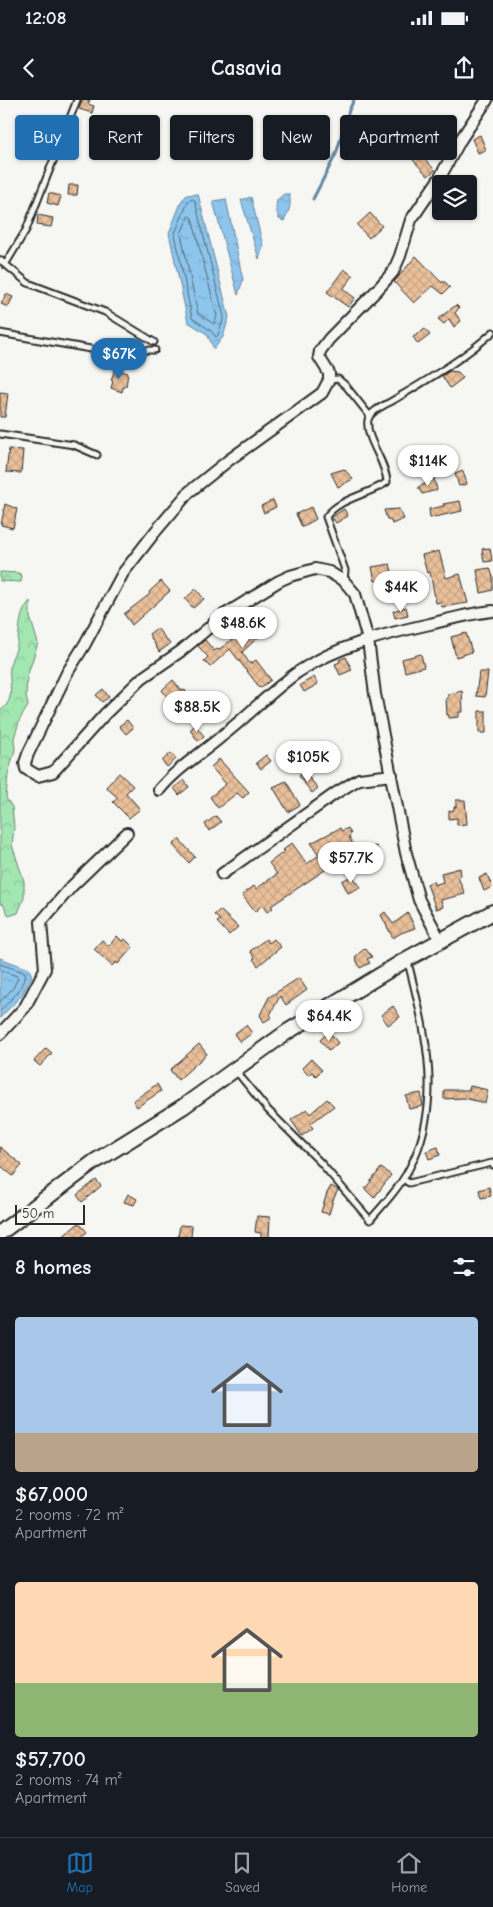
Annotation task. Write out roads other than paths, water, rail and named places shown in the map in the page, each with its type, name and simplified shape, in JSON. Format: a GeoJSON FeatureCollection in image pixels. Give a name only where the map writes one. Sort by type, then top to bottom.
{"type":"FeatureCollection","features":[{"type":"Feature","properties":{"kind":"main road"},"geometry":{"type":"LineString","coordinates":[[0,1233],[94,1162],[184,1106],[288,1032],[407,959],[493,912]]}},
{"type":"Feature","properties":{"kind":"street"},"geometry":{"type":"LineString","coordinates":[[440,940],[419,900],[406,853],[375,694],[368,640],[355,594],[344,581],[329,572],[316,569],[290,576],[224,615],[181,651],[142,678],[105,714],[53,772],[38,776],[26,769],[28,754],[67,673],[86,644],[123,573],[189,492],[322,392],[329,380],[328,373],[319,357],[320,351],[329,339],[378,290],[392,272],[400,256],[411,220],[439,179],[460,139],[487,100]]}},
{"type":"Feature","properties":{"kind":"street"},"geometry":{"type":"LineString","coordinates":[[159,790],[170,776],[223,736],[299,672],[334,652],[368,640],[469,614],[493,611]]}},
{"type":"Feature","properties":{"kind":"street"},"geometry":{"type":"LineString","coordinates":[[222,874],[336,793],[359,779],[392,775]]}},
{"type":"Feature","properties":{"kind":"street"},"geometry":{"type":"LineString","coordinates":[[0,1034],[25,1007],[45,969],[42,922],[71,887],[127,832]]}},
{"type":"Feature","properties":{"kind":"lane"},"geometry":{"type":"LineString","coordinates":[[5,265],[26,230],[77,100]]}},
{"type":"Feature","properties":{"kind":"lane"},"geometry":{"type":"LineString","coordinates":[[0,260],[28,283],[105,312],[154,342]]}},
{"type":"Feature","properties":{"kind":"lane"},"geometry":{"type":"LineString","coordinates":[[0,332],[102,351],[155,350]]}},
{"type":"Feature","properties":{"kind":"lane"},"geometry":{"type":"LineString","coordinates":[[344,581],[345,570],[326,517],[332,509],[387,482],[386,473],[370,434],[368,420],[370,416],[383,406],[454,363],[493,332]]}},
{"type":"Feature","properties":{"kind":"lane"},"geometry":{"type":"LineString","coordinates":[[329,380],[338,379],[346,386],[370,416]]}},
{"type":"Feature","properties":{"kind":"lane"},"geometry":{"type":"LineString","coordinates":[[0,434],[74,444],[97,455]]}},
{"type":"Feature","properties":{"kind":"lane"},"geometry":{"type":"LineString","coordinates":[[235,1069],[267,1109],[321,1163],[370,1220],[403,1179],[420,1146],[429,1111],[430,1078],[425,1034],[407,959]]}},
{"type":"Feature","properties":{"kind":"lane"},"geometry":{"type":"LineString","coordinates":[[403,1179],[409,1183],[492,1163],[493,1165]]}},
{"type":"Feature","properties":{"kind":"water"},"geometry":{"type":"Polygon","coordinates":[[[198,194],[229,317],[223,337],[214,349],[207,334],[188,322],[169,233],[182,200],[187,195],[198,194]]]}},
{"type":"Feature","properties":{"kind":"water"},"geometry":{"type":"Polygon","coordinates":[[[284,194],[289,194],[290,205],[284,221],[279,219],[276,208],[277,200],[284,194]]]}},
{"type":"Feature","properties":{"kind":"water"},"geometry":{"type":"Polygon","coordinates":[[[251,197],[263,246],[259,259],[241,200],[251,197]]]}},
{"type":"Feature","properties":{"kind":"water"},"geometry":{"type":"Polygon","coordinates":[[[226,199],[243,280],[238,295],[213,201],[226,199]]]}},
{"type":"Feature","properties":{"kind":"water"},"geometry":{"type":"Polygon","coordinates":[[[0,958],[29,969],[32,976],[22,995],[0,1018],[0,958]]]}},
{"type":"Feature","properties":{"kind":"waterway"},"geometry":{"type":"LineString","coordinates":[[313,199],[336,154],[349,110],[354,100]]}}]}
